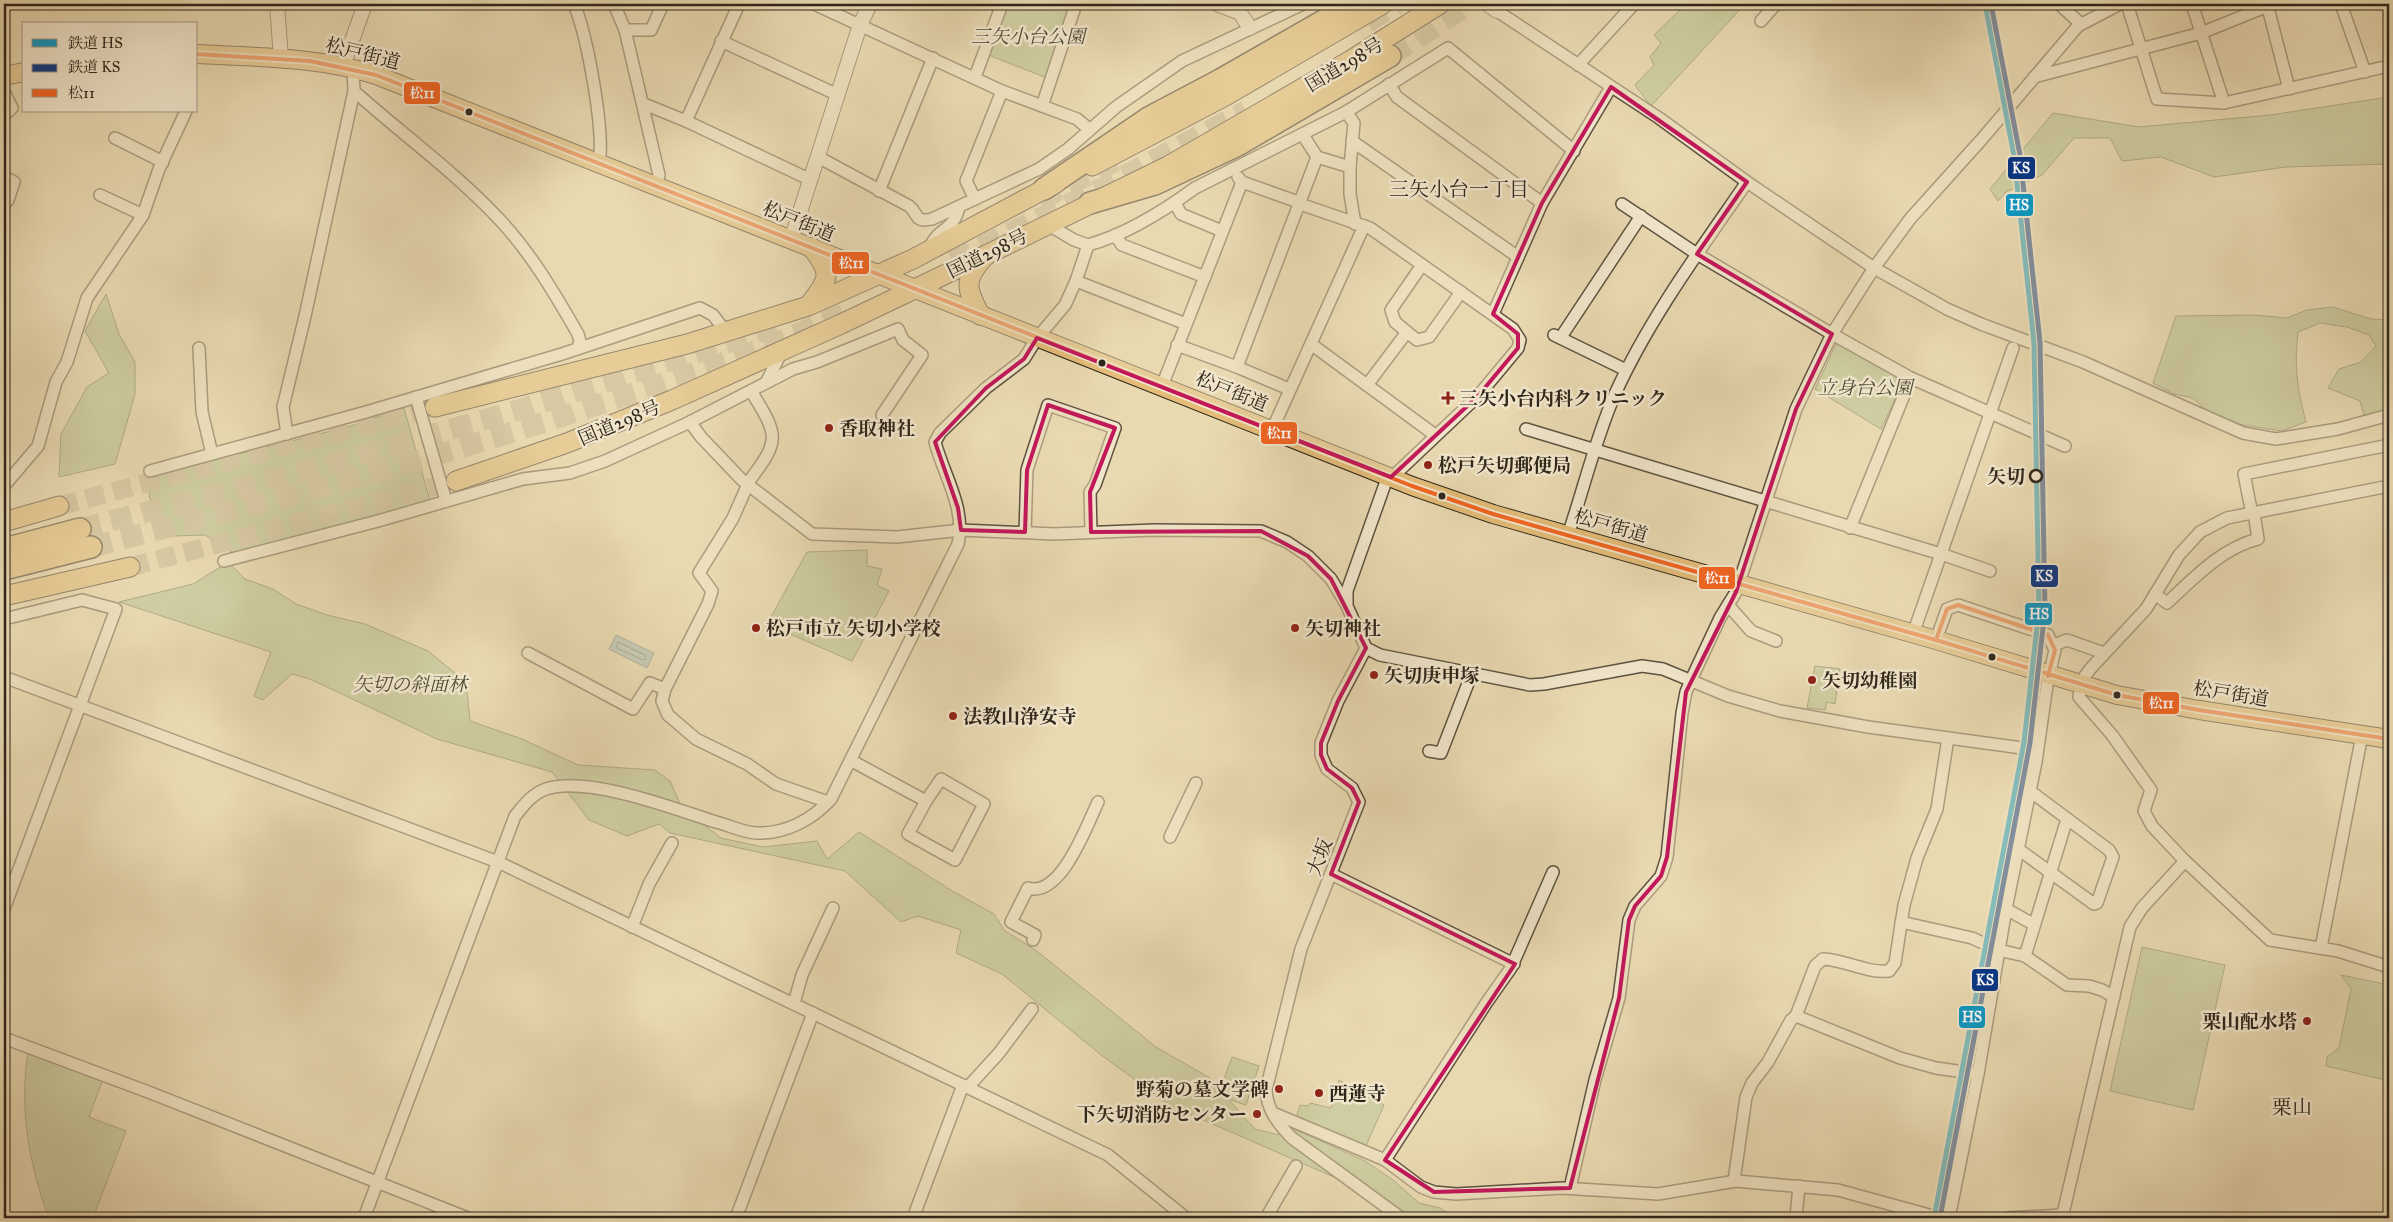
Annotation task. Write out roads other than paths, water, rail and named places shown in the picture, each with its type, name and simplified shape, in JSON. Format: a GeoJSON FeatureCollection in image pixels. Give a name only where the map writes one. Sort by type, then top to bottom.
{"type":"FeatureCollection","features":[{"type":"Feature","properties":{"kind":"highway"},"geometry":{"type":"LineString","coordinates":[[1044,189],[1150,117],[1220,80],[1353,4]]}},
{"type":"Feature","properties":{"kind":"highway","name":"国道298号"},"geometry":{"type":"LineString","coordinates":[[435,407],[726,332],[808,306],[930,250],[1227,94],[1384,4]]}},
{"type":"Feature","properties":{"kind":"highway","name":"国道298号"},"geometry":{"type":"LineString","coordinates":[[456,481],[567,443],[672,400],[986,255],[1168,166],[1359,55],[1440,4]]}},
{"type":"Feature","properties":{"kind":"highway"},"geometry":{"type":"LineString","coordinates":[[1090,203],[1155,184],[1238,145],[1390,56]]}},
{"type":"Feature","properties":{"kind":"highway"},"geometry":{"type":"LineString","coordinates":[[808,306],[824,286],[827,277],[826,269],[812,248]]}},
{"type":"Feature","properties":{"kind":"highway"},"geometry":{"type":"LineString","coordinates":[[980,315],[968,288],[974,268],[986,255]]}},
{"type":"Feature","properties":{"kind":"highway"},"geometry":{"type":"LineString","coordinates":[[4,522],[59,506]]}},
{"type":"Feature","properties":{"kind":"highway"},"geometry":{"type":"LineString","coordinates":[[4,517],[37,512]]}},
{"type":"Feature","properties":{"kind":"highway"},"geometry":{"type":"LineString","coordinates":[[4,549],[85,538],[4,569]]}},
{"type":"Feature","properties":{"kind":"highway"},"geometry":{"type":"LineString","coordinates":[[4,596],[130,566]]}},
{"type":"Feature","properties":{"kind":"main road","name":"松戸街道"},"geometry":{"type":"LineString","coordinates":[[198,54],[281,59],[348,67],[406,86],[1037,338],[1391,478],[1465,505],[1936,640],[2082,686],[2139,700],[2389,739]]}},
{"type":"Feature","properties":{"kind":"main road"},"geometry":{"type":"LineString","coordinates":[[4,76],[22,72]]}},
{"type":"Feature","properties":{"kind":"street"},"geometry":{"type":"LineString","coordinates":[[277,4],[281,59]]}},
{"type":"Feature","properties":{"kind":"street"},"geometry":{"type":"LineString","coordinates":[[287,434],[282,407],[296,355],[354,91],[348,67],[364,4]]}},
{"type":"Feature","properties":{"kind":"street"},"geometry":{"type":"LineString","coordinates":[[574,4],[580,22],[599,119],[602,150],[599,163]]}},
{"type":"Feature","properties":{"kind":"street"},"geometry":{"type":"LineString","coordinates":[[614,4],[625,30],[644,104],[659,175],[656,186]]}},
{"type":"Feature","properties":{"kind":"street"},"geometry":{"type":"LineString","coordinates":[[625,30],[651,30],[663,4]]}},
{"type":"Feature","properties":{"kind":"street"},"geometry":{"type":"LineString","coordinates":[[686,121],[739,4]]}},
{"type":"Feature","properties":{"kind":"street"},"geometry":{"type":"LineString","coordinates":[[814,4],[1002,91],[1077,119],[1089,129]]}},
{"type":"Feature","properties":{"kind":"street"},"geometry":{"type":"LineString","coordinates":[[791,240],[860,25],[870,4]]}},
{"type":"Feature","properties":{"kind":"street"},"geometry":{"type":"LineString","coordinates":[[974,77],[1002,4]]}},
{"type":"Feature","properties":{"kind":"street"},"geometry":{"type":"LineString","coordinates":[[1042,106],[1076,4]]}},
{"type":"Feature","properties":{"kind":"street"},"geometry":{"type":"LineString","coordinates":[[1216,4],[1232,6],[1244,17],[1250,28]]}},
{"type":"Feature","properties":{"kind":"street"},"geometry":{"type":"LineString","coordinates":[[818,157],[909,206],[915,215],[924,221],[1039,169],[1068,149],[1116,107],[1182,61],[1303,4]]}},
{"type":"Feature","properties":{"kind":"street"},"geometry":{"type":"LineString","coordinates":[[1578,65],[1634,4]]}},
{"type":"Feature","properties":{"kind":"street"},"geometry":{"type":"LineString","coordinates":[[1761,21],[1776,4]]}},
{"type":"Feature","properties":{"kind":"street"},"geometry":{"type":"LineString","coordinates":[[2059,4],[2081,24]]}},
{"type":"Feature","properties":{"kind":"street"},"geometry":{"type":"LineString","coordinates":[[1570,1188],[1595,1080],[1619,998],[1629,920],[1636,906],[1662,876],[1667,857],[1682,713],[1686,692],[1739,584],[1796,409],[1832,334],[1874,268],[1910,219],[2081,24],[2120,4]]}},
{"type":"Feature","properties":{"kind":"street"},"geometry":{"type":"LineString","coordinates":[[2127,4],[2157,99],[2224,103],[2389,66]]}},
{"type":"Feature","properties":{"kind":"street"},"geometry":{"type":"LineString","coordinates":[[2192,4],[2224,103]]}},
{"type":"Feature","properties":{"kind":"street"},"geometry":{"type":"LineString","coordinates":[[2034,76],[2201,33],[2269,4],[2289,88]]}},
{"type":"Feature","properties":{"kind":"street"},"geometry":{"type":"LineString","coordinates":[[2342,4],[2365,72]]}},
{"type":"Feature","properties":{"kind":"street"},"geometry":{"type":"LineString","coordinates":[[1492,7],[1659,118],[1747,182],[1874,268],[1947,309],[1981,324],[2083,362],[2243,433],[2276,440],[2338,429],[2389,415]]}},
{"type":"Feature","properties":{"kind":"street"},"geometry":{"type":"LineString","coordinates":[[722,41],[838,95]]}},
{"type":"Feature","properties":{"kind":"street"},"geometry":{"type":"LineString","coordinates":[[1047,224],[1074,240],[1088,245],[1115,234],[1175,203],[1195,188],[1346,112],[1448,48],[1574,151]]}},
{"type":"Feature","properties":{"kind":"street"},"geometry":{"type":"LineString","coordinates":[[879,191],[933,58]]}},
{"type":"Feature","properties":{"kind":"street"},"geometry":{"type":"LineString","coordinates":[[1389,84],[1397,98],[1542,203]]}},
{"type":"Feature","properties":{"kind":"street"},"geometry":{"type":"LineString","coordinates":[[1493,314],[1542,203],[1611,87]]}},
{"type":"Feature","properties":{"kind":"street"},"geometry":{"type":"LineString","coordinates":[[354,91],[376,112],[452,173],[500,220],[528,255],[567,314],[578,334],[580,341],[578,347]]}},
{"type":"Feature","properties":{"kind":"street"},"geometry":{"type":"LineString","coordinates":[[975,199],[966,182],[1002,91]]}},
{"type":"Feature","properties":{"kind":"street"},"geometry":{"type":"LineString","coordinates":[[4,92],[12,108],[4,115]]}},
{"type":"Feature","properties":{"kind":"street"},"geometry":{"type":"LineString","coordinates":[[644,104],[686,121],[811,180]]}},
{"type":"Feature","properties":{"kind":"street"},"geometry":{"type":"LineString","coordinates":[[4,486],[38,446],[56,382],[67,362],[87,298],[143,215],[163,162],[186,112]]}},
{"type":"Feature","properties":{"kind":"street"},"geometry":{"type":"LineString","coordinates":[[1272,430],[1311,344],[1359,225],[1350,194],[1350,167],[1354,123],[1346,112]]}},
{"type":"Feature","properties":{"kind":"street"},"geometry":{"type":"LineString","coordinates":[[1303,135],[1316,157],[1350,167]]}},
{"type":"Feature","properties":{"kind":"street"},"geometry":{"type":"LineString","coordinates":[[115,138],[163,162]]}},
{"type":"Feature","properties":{"kind":"street"},"geometry":{"type":"LineString","coordinates":[[1352,140],[1518,256]]}},
{"type":"Feature","properties":{"kind":"street"},"geometry":{"type":"LineString","coordinates":[[1237,367],[1301,203],[1316,157]]}},
{"type":"Feature","properties":{"kind":"street"},"geometry":{"type":"LineString","coordinates":[[1233,169],[1242,182],[1359,225],[1422,265],[1493,314],[1518,334],[1520,340],[1518,348],[1478,396],[1385,484],[1347,591],[1347,606]]}},
{"type":"Feature","properties":{"kind":"street"},"geometry":{"type":"LineString","coordinates":[[4,178],[14,182],[8,200],[4,205]]}},
{"type":"Feature","properties":{"kind":"street"},"geometry":{"type":"LineString","coordinates":[[1162,386],[1242,182]]}},
{"type":"Feature","properties":{"kind":"street"},"geometry":{"type":"LineString","coordinates":[[1568,535],[1594,451],[1626,370],[1698,254],[1747,182]]}},
{"type":"Feature","properties":{"kind":"street"},"geometry":{"type":"LineString","coordinates":[[100,195],[143,215]]}},
{"type":"Feature","properties":{"kind":"street"},"geometry":{"type":"LineString","coordinates":[[1175,203],[1181,214],[1222,231]]}},
{"type":"Feature","properties":{"kind":"street"},"geometry":{"type":"LineString","coordinates":[[1622,204],[1698,254],[1832,334],[1911,378],[2065,446]]}},
{"type":"Feature","properties":{"kind":"street"},"geometry":{"type":"LineString","coordinates":[[930,250],[933,239],[956,220],[958,207]]}},
{"type":"Feature","properties":{"kind":"street"},"geometry":{"type":"LineString","coordinates":[[1626,370],[1558,336],[1641,216]]}},
{"type":"Feature","properties":{"kind":"street"},"geometry":{"type":"LineString","coordinates":[[1115,234],[1122,245],[1205,277]]}},
{"type":"Feature","properties":{"kind":"street"},"geometry":{"type":"LineString","coordinates":[[364,1218],[515,816],[534,795],[565,785],[592,787],[662,804],[754,833],[774,832],[789,828],[803,821],[828,802],[852,761],[958,544],[961,530],[958,508],[935,442],[940,433],[986,388],[1024,359],[1037,338],[1065,305],[1076,281],[1088,245]]}},
{"type":"Feature","properties":{"kind":"street"},"geometry":{"type":"LineString","coordinates":[[1422,265],[1391,310],[1395,322],[1417,340],[1429,337],[1461,292]]}},
{"type":"Feature","properties":{"kind":"street"},"geometry":{"type":"LineString","coordinates":[[1076,281],[1186,324]]}},
{"type":"Feature","properties":{"kind":"street"},"geometry":{"type":"LineString","coordinates":[[150,471],[416,397],[665,321],[700,308],[713,315],[726,332]]}},
{"type":"Feature","properties":{"kind":"street"},"geometry":{"type":"LineString","coordinates":[[224,561],[446,502],[523,479],[570,473],[605,461],[690,422],[767,381],[898,329],[903,340],[922,355],[882,414]]}},
{"type":"Feature","properties":{"kind":"street"},"geometry":{"type":"LineString","coordinates":[[1367,385],[1407,332]]}},
{"type":"Feature","properties":{"kind":"street"},"geometry":{"type":"LineString","coordinates":[[1311,344],[1435,435]]}},
{"type":"Feature","properties":{"kind":"street"},"geometry":{"type":"LineString","coordinates":[[1178,345],[1289,389]]}},
{"type":"Feature","properties":{"kind":"street"},"geometry":{"type":"LineString","coordinates":[[199,348],[202,412],[212,454]]}},
{"type":"Feature","properties":{"kind":"street"},"geometry":{"type":"LineString","coordinates":[[1913,634],[2013,348]]}},
{"type":"Feature","properties":{"kind":"street"},"geometry":{"type":"LineString","coordinates":[[767,381],[783,349]]}},
{"type":"Feature","properties":{"kind":"street"},"geometry":{"type":"LineString","coordinates":[[1850,528],[1911,378]]}},
{"type":"Feature","properties":{"kind":"street"},"geometry":{"type":"LineString","coordinates":[[751,391],[771,422],[774,440],[770,454],[748,484],[733,518],[700,573],[712,591],[708,604],[665,689],[662,701],[668,715],[696,739],[746,764],[776,784],[828,802]]}},
{"type":"Feature","properties":{"kind":"street"},"geometry":{"type":"LineString","coordinates":[[416,397],[446,502]]}},
{"type":"Feature","properties":{"kind":"street"},"geometry":{"type":"LineString","coordinates":[[1025,532],[1027,470],[1048,405],[1115,428],[1095,485],[1090,492],[1091,532]]}},
{"type":"Feature","properties":{"kind":"street"},"geometry":{"type":"LineString","coordinates":[[690,422],[701,437],[748,484],[812,534],[897,537],[961,530],[1054,534],[1222,529],[1261,531],[1287,542],[1308,556],[1331,579],[1347,606],[1366,648],[1380,655],[1530,685],[1642,666],[1663,669],[1728,696],[1780,711],[1868,726],[2037,750]]}},
{"type":"Feature","properties":{"kind":"street"},"geometry":{"type":"LineString","coordinates":[[1526,429],[1850,528],[1942,554],[1990,571]]}},
{"type":"Feature","properties":{"kind":"street"},"geometry":{"type":"LineString","coordinates":[[2154,594],[2167,603],[2208,565],[2244,543],[2258,539],[2244,474],[2389,445]]}},
{"type":"Feature","properties":{"kind":"street"},"geometry":{"type":"LineString","coordinates":[[2389,486],[2227,518],[2200,532],[2179,555],[2146,609],[2085,676],[2079,697],[2112,735],[2150,790],[2144,811],[2152,826],[2185,861],[2270,940],[2321,948],[2389,967]]}},
{"type":"Feature","properties":{"kind":"street"},"geometry":{"type":"LineString","coordinates":[[4,619],[82,600],[116,609],[4,909]]}},
{"type":"Feature","properties":{"kind":"street"},"geometry":{"type":"LineString","coordinates":[[1936,640],[1947,609],[1958,604],[2048,635],[2056,650],[2048,676],[2030,791],[1998,950],[1978,1074],[1949,1218]]}},
{"type":"Feature","properties":{"kind":"street"},"geometry":{"type":"LineString","coordinates":[[1728,605],[1751,631],[1776,641]]}},
{"type":"Feature","properties":{"kind":"street"},"geometry":{"type":"LineString","coordinates":[[2054,645],[2067,640],[2104,653]]}},
{"type":"Feature","properties":{"kind":"street","name":"大坂"},"geometry":{"type":"LineString","coordinates":[[1366,648],[1338,701],[1321,743],[1321,755],[1327,769],[1352,788],[1359,802],[1301,949],[1288,996],[1266,1090],[1266,1098],[1272,1113],[1281,1127],[1292,1138],[1401,1218]]}},
{"type":"Feature","properties":{"kind":"street"},"geometry":{"type":"LineString","coordinates":[[528,654],[633,709],[650,682],[665,689]]}},
{"type":"Feature","properties":{"kind":"street"},"geometry":{"type":"LineString","coordinates":[[1429,751],[1441,753],[1472,673]]}},
{"type":"Feature","properties":{"kind":"street"},"geometry":{"type":"LineString","coordinates":[[4,677],[498,862],[1108,1155],[1186,1218]]}},
{"type":"Feature","properties":{"kind":"street"},"geometry":{"type":"LineString","coordinates":[[2321,948],[2362,735]]}},
{"type":"Feature","properties":{"kind":"street"},"geometry":{"type":"LineString","coordinates":[[1734,1181],[1746,1097],[1752,1083],[1768,1062],[1791,1020],[1796,1016],[1815,966],[1823,959],[1835,960],[1869,971],[1889,971],[1895,963],[1901,922],[1917,858],[1937,809],[1948,738]]}},
{"type":"Feature","properties":{"kind":"street"},"geometry":{"type":"LineString","coordinates":[[852,761],[926,801]]}},
{"type":"Feature","properties":{"kind":"street"},"geometry":{"type":"LineString","coordinates":[[941,779],[984,804],[955,860],[908,834],[926,801],[941,779]]}},
{"type":"Feature","properties":{"kind":"street"},"geometry":{"type":"LineString","coordinates":[[1170,837],[1196,783]]}},
{"type":"Feature","properties":{"kind":"street"},"geometry":{"type":"LineString","coordinates":[[2018,849],[2094,904],[2097,903],[2113,856],[2109,850],[2030,791]]}},
{"type":"Feature","properties":{"kind":"street"},"geometry":{"type":"LineString","coordinates":[[1033,940],[1034,935],[1012,922],[1015,913],[1028,888],[1035,890],[1042,888],[1068,864],[1098,802]]}},
{"type":"Feature","properties":{"kind":"street"},"geometry":{"type":"LineString","coordinates":[[2025,956],[2033,924],[2067,819]]}},
{"type":"Feature","properties":{"kind":"street"},"geometry":{"type":"LineString","coordinates":[[632,927],[649,884],[672,843]]}},
{"type":"Feature","properties":{"kind":"street"},"geometry":{"type":"LineString","coordinates":[[2008,1218],[2062,1216],[2134,918],[2185,861]]}},
{"type":"Feature","properties":{"kind":"street"},"geometry":{"type":"LineString","coordinates":[[1385,1160],[1514,964],[1553,872]]}},
{"type":"Feature","properties":{"kind":"street"},"geometry":{"type":"LineString","coordinates":[[1332,874],[1514,964]]}},
{"type":"Feature","properties":{"kind":"street"},"geometry":{"type":"LineString","coordinates":[[794,1003],[802,975],[833,908]]}},
{"type":"Feature","properties":{"kind":"street"},"geometry":{"type":"LineString","coordinates":[[2006,909],[2033,924]]}},
{"type":"Feature","properties":{"kind":"street"},"geometry":{"type":"LineString","coordinates":[[1901,922],[1972,938],[1998,950],[2025,956],[2067,985],[2089,986],[2102,990],[2114,997]]}},
{"type":"Feature","properties":{"kind":"street"},"geometry":{"type":"LineString","coordinates":[[913,1218],[966,1086],[999,1053],[1032,1009]]}},
{"type":"Feature","properties":{"kind":"street"},"geometry":{"type":"LineString","coordinates":[[736,1218],[813,1014]]}},
{"type":"Feature","properties":{"kind":"street"},"geometry":{"type":"LineString","coordinates":[[1796,1016],[1900,1058],[1936,1068],[1978,1074]]}},
{"type":"Feature","properties":{"kind":"street"},"geometry":{"type":"LineString","coordinates":[[4,1038],[151,1092],[468,1218]]}},
{"type":"Feature","properties":{"kind":"street"},"geometry":{"type":"LineString","coordinates":[[1272,1113],[1385,1160],[1421,1187],[1434,1192],[1456,1194],[1570,1188],[1658,1194],[1734,1181],[1838,1190],[1940,1218]]}},
{"type":"Feature","properties":{"kind":"street"},"geometry":{"type":"LineString","coordinates":[[1266,1218],[1296,1166]]}},
{"type":"Feature","properties":{"kind":"street"},"geometry":{"type":"LineString","coordinates":[[1796,1218],[1799,1186]]}},
{"type":"Feature","properties":{"kind":"water"},"geometry":{"type":"Polygon","coordinates":[[[616,635],[654,653],[647,668],[609,649],[616,635]]]}},
{"type":"Feature","properties":{"kind":"tunnel"},"geometry":{"type":"LineString","coordinates":[[1367,22],[1397,4]]}},
{"type":"Feature","properties":{"kind":"tunnel"},"geometry":{"type":"LineString","coordinates":[[1390,56],[1469,4]]}},
{"type":"Feature","properties":{"kind":"tunnel"},"geometry":{"type":"LineString","coordinates":[[952,261],[1100,189],[1246,111]]}},
{"type":"Feature","properties":{"kind":"tunnel"},"geometry":{"type":"LineString","coordinates":[[1040,200],[1115,161]]}},
{"type":"Feature","properties":{"kind":"tunnel"},"geometry":{"type":"LineString","coordinates":[[91,547],[221,514],[478,443],[726,362],[785,339],[843,313]]}},
{"type":"Feature","properties":{"kind":"tunnel"},"geometry":{"type":"LineString","coordinates":[[80,529],[317,468],[525,408],[752,335],[785,322]]}},
{"type":"Feature","properties":{"kind":"tunnel"},"geometry":{"type":"LineString","coordinates":[[59,506],[435,407]]}},
{"type":"Feature","properties":{"kind":"tunnel"},"geometry":{"type":"LineString","coordinates":[[130,567],[456,481]]}},
{"type":"Feature","properties":{"kind":"rail line","name":"HS"},"geometry":{"type":"LineString","coordinates":[[1934,1218],[2024,742],[2039,610],[2034,343],[2014,156],[1985,4]]}},
{"type":"Feature","properties":{"kind":"rail line","name":"KS"},"geometry":{"type":"LineString","coordinates":[[1940,1218],[2030,743],[2045,610],[2040,342],[2020,155],[1991,4]]}},
{"type":"Feature","properties":{"kind":"place","name":"三矢小台内科クリニック"},"geometry":{"type":"Point","coordinates":[1448,398]}},
{"type":"Feature","properties":{"kind":"place","name":"香取神社"},"geometry":{"type":"Point","coordinates":[829,428]}},
{"type":"Feature","properties":{"kind":"place","name":"松戸矢切郵便局"},"geometry":{"type":"Point","coordinates":[1428,465]}},
{"type":"Feature","properties":{"kind":"place","name":"矢切"},"geometry":{"type":"Point","coordinates":[2036,476]}},
{"type":"Feature","properties":{"kind":"place","name":"松戸市立 矢切小学校"},"geometry":{"type":"Point","coordinates":[756,628]}},
{"type":"Feature","properties":{"kind":"place","name":"矢切神社"},"geometry":{"type":"Point","coordinates":[1295,628]}},
{"type":"Feature","properties":{"kind":"place","name":"矢切庚申塚"},"geometry":{"type":"Point","coordinates":[1374,675]}},
{"type":"Feature","properties":{"kind":"place","name":"矢切幼稚園"},"geometry":{"type":"Point","coordinates":[1812,680]}},
{"type":"Feature","properties":{"kind":"place","name":"法教山浄安寺"},"geometry":{"type":"Point","coordinates":[953,716]}},
{"type":"Feature","properties":{"kind":"place","name":"栗山配水塔"},"geometry":{"type":"Point","coordinates":[2307,1021]}},
{"type":"Feature","properties":{"kind":"place","name":"野菊の墓文学碑"},"geometry":{"type":"Point","coordinates":[1279,1089]}},
{"type":"Feature","properties":{"kind":"place","name":"西蓮寺"},"geometry":{"type":"Point","coordinates":[1319,1093]}},
{"type":"Feature","properties":{"kind":"place","name":"下矢切消防センター"},"geometry":{"type":"Point","coordinates":[1257,1114]}},
{"type":"Feature","properties":{"kind":"district","name":"三矢小台一丁目"},"geometry":{"type":"Point","coordinates":[1459,189]}},
{"type":"Feature","properties":{"kind":"district","name":"栗山"},"geometry":{"type":"Point","coordinates":[2292,1107]}},
{"type":"Feature","properties":{"kind":"park label","name":"三矢小台公園"},"geometry":{"type":"Point","coordinates":[1028,36]}},
{"type":"Feature","properties":{"kind":"park label","name":"立身台公園"},"geometry":{"type":"Point","coordinates":[1865,387]}},
{"type":"Feature","properties":{"kind":"park label","name":"矢切の斜面林"},"geometry":{"type":"Point","coordinates":[410,684]}}]}
